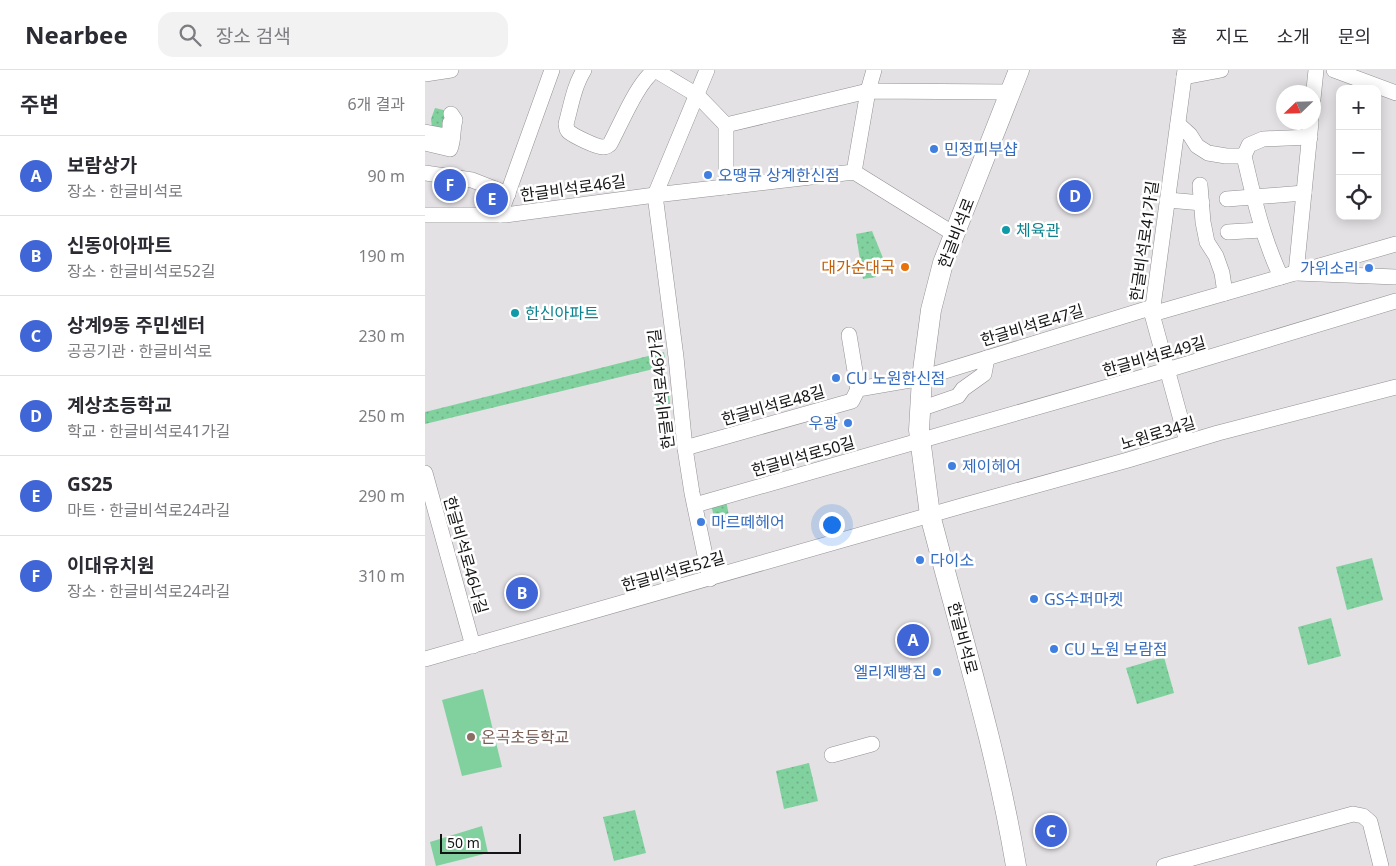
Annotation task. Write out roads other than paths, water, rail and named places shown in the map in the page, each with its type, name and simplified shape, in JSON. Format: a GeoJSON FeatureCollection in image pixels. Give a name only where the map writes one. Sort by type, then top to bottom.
{"type":"FeatureCollection","features":[{"type":"Feature","properties":{"kind":"main road","name":"한글비석로"},"geometry":{"type":"LineString","coordinates":[[1016,866],[1005,806],[931,515],[919,430],[922,378],[931,310],[943,264],[1019,70]]}},
{"type":"Feature","properties":{"kind":"street"},"geometry":{"type":"LineString","coordinates":[[425,74],[451,70]]}},
{"type":"Feature","properties":{"kind":"street"},"geometry":{"type":"LineString","coordinates":[[500,215],[552,70]]}},
{"type":"Feature","properties":{"kind":"street"},"geometry":{"type":"LineString","coordinates":[[584,70],[579,77],[567,124],[569,132],[598,146],[604,147],[610,144],[641,84],[648,74],[655,70],[697,94],[725,125],[726,187]]}},
{"type":"Feature","properties":{"kind":"street"},"geometry":{"type":"LineString","coordinates":[[655,195],[707,70]]}},
{"type":"Feature","properties":{"kind":"street"},"geometry":{"type":"LineString","coordinates":[[874,70],[868,91],[854,172],[954,234]]}},
{"type":"Feature","properties":{"kind":"street"},"geometry":{"type":"LineString","coordinates":[[1185,73],[1221,70]]}},
{"type":"Feature","properties":{"kind":"street"},"geometry":{"type":"LineString","coordinates":[[1314,85],[1316,70]]}},
{"type":"Feature","properties":{"kind":"street"},"geometry":{"type":"LineString","coordinates":[[1334,70],[1356,74],[1396,93]]}},
{"type":"Feature","properties":{"kind":"street","name":"한글비석로41가길"},"geometry":{"type":"LineString","coordinates":[[1185,73],[1152,310],[1187,442]]}},
{"type":"Feature","properties":{"kind":"street"},"geometry":{"type":"LineString","coordinates":[[725,125],[868,91],[1011,92]]}},
{"type":"Feature","properties":{"kind":"street"},"geometry":{"type":"LineString","coordinates":[[425,132],[446,136],[450,130],[451,114],[455,120],[450,149],[425,143]]}},
{"type":"Feature","properties":{"kind":"street"},"geometry":{"type":"LineString","coordinates":[[1178,124],[1190,135],[1197,146],[1208,153],[1244,156]]}},
{"type":"Feature","properties":{"kind":"street"},"geometry":{"type":"LineString","coordinates":[[1281,277],[1262,230],[1244,156],[1249,144],[1263,139],[1311,130],[1296,273]]}},
{"type":"Feature","properties":{"kind":"street","name":"한글비석로46길"},"geometry":{"type":"LineString","coordinates":[[425,215],[500,215],[854,172]]}},
{"type":"Feature","properties":{"kind":"street"},"geometry":{"type":"LineString","coordinates":[[425,173],[472,180],[508,194]]}},
{"type":"Feature","properties":{"kind":"street"},"geometry":{"type":"LineString","coordinates":[[1200,185],[1203,222],[1207,242],[1216,256],[1225,293]]}},
{"type":"Feature","properties":{"kind":"street"},"geometry":{"type":"LineString","coordinates":[[1227,199],[1304,192]]}},
{"type":"Feature","properties":{"kind":"street","name":"한글비석로46가길"},"geometry":{"type":"LineString","coordinates":[[655,195],[685,448],[710,579]]}},
{"type":"Feature","properties":{"kind":"street"},"geometry":{"type":"LineString","coordinates":[[1167,200],[1202,203]]}},
{"type":"Feature","properties":{"kind":"street"},"geometry":{"type":"LineString","coordinates":[[1228,232],[1262,230]]}},
{"type":"Feature","properties":{"kind":"street","name":"한글비석로47길"},"geometry":{"type":"LineString","coordinates":[[922,378],[1152,310],[1225,293],[1396,244]]}},
{"type":"Feature","properties":{"kind":"street","name":"한글비석로47길"},"geometry":{"type":"LineString","coordinates":[[1296,273],[1396,277]]}},
{"type":"Feature","properties":{"kind":"street","name":"한글비석로49길"},"geometry":{"type":"LineString","coordinates":[[921,441],[1396,301]]}},
{"type":"Feature","properties":{"kind":"street"},"geometry":{"type":"LineString","coordinates":[[849,335],[858,389],[922,378]]}},
{"type":"Feature","properties":{"kind":"street"},"geometry":{"type":"LineString","coordinates":[[920,409],[958,396],[963,389],[984,374],[987,358]]}},
{"type":"Feature","properties":{"kind":"street","name":"노원로34길"},"geometry":{"type":"LineString","coordinates":[[931,515],[1218,433],[1396,386]]}},
{"type":"Feature","properties":{"kind":"street","name":"한글비석로48길"},"geometry":{"type":"LineString","coordinates":[[685,448],[852,401],[858,389]]}},
{"type":"Feature","properties":{"kind":"street","name":"한글비석로50길"},"geometry":{"type":"LineString","coordinates":[[695,505],[921,441]]}},
{"type":"Feature","properties":{"kind":"street","name":"한글비석로46나길"},"geometry":{"type":"LineString","coordinates":[[425,473],[473,646]]}},
{"type":"Feature","properties":{"kind":"street","name":"한글비석로52길"},"geometry":{"type":"LineString","coordinates":[[425,660],[931,515]]}},
{"type":"Feature","properties":{"kind":"street"},"geometry":{"type":"LineString","coordinates":[[832,755],[872,744]]}},
{"type":"Feature","properties":{"kind":"street"},"geometry":{"type":"LineString","coordinates":[[1164,866],[1353,814],[1363,816],[1370,822],[1381,866]]}},
{"type":"Feature","properties":{"kind":"place","name":"민정피부샵"},"geometry":{"type":"Point","coordinates":[934,149]}},
{"type":"Feature","properties":{"kind":"place","name":"오땡큐 상계한신점"},"geometry":{"type":"Point","coordinates":[708,175]}},
{"type":"Feature","properties":{"kind":"place","name":"이대유치원"},"geometry":{"type":"Point","coordinates":[450,185]}},
{"type":"Feature","properties":{"kind":"place","name":"계상초등학교"},"geometry":{"type":"Point","coordinates":[1075,196]}},
{"type":"Feature","properties":{"kind":"place","name":"GS25"},"geometry":{"type":"Point","coordinates":[492,199]}},
{"type":"Feature","properties":{"kind":"place","name":"체육관"},"geometry":{"type":"Point","coordinates":[1006,230]}},
{"type":"Feature","properties":{"kind":"place","name":"대가순대국"},"geometry":{"type":"Point","coordinates":[905,267]}},
{"type":"Feature","properties":{"kind":"place","name":"가위소리"},"geometry":{"type":"Point","coordinates":[1369,268]}},
{"type":"Feature","properties":{"kind":"place","name":"한신아파트"},"geometry":{"type":"Point","coordinates":[515,313]}},
{"type":"Feature","properties":{"kind":"place","name":"CU 노원한신점"},"geometry":{"type":"Point","coordinates":[836,378]}},
{"type":"Feature","properties":{"kind":"place","name":"우광"},"geometry":{"type":"Point","coordinates":[848,423]}},
{"type":"Feature","properties":{"kind":"place","name":"제이헤어"},"geometry":{"type":"Point","coordinates":[952,466]}},
{"type":"Feature","properties":{"kind":"place","name":"마르떼헤어"},"geometry":{"type":"Point","coordinates":[701,522]}},
{"type":"Feature","properties":{"kind":"place","name":"다이소"},"geometry":{"type":"Point","coordinates":[920,560]}},
{"type":"Feature","properties":{"kind":"place","name":"신동아아파트"},"geometry":{"type":"Point","coordinates":[522,593]}},
{"type":"Feature","properties":{"kind":"place","name":"GS수퍼마켓"},"geometry":{"type":"Point","coordinates":[1034,599]}},
{"type":"Feature","properties":{"kind":"place","name":"보람상가"},"geometry":{"type":"Point","coordinates":[913,640]}},
{"type":"Feature","properties":{"kind":"place","name":"CU 노원 보람점"},"geometry":{"type":"Point","coordinates":[1054,649]}},
{"type":"Feature","properties":{"kind":"place","name":"엘리제빵집"},"geometry":{"type":"Point","coordinates":[937,672]}},
{"type":"Feature","properties":{"kind":"place","name":"온곡초등학교"},"geometry":{"type":"Point","coordinates":[471,737]}},
{"type":"Feature","properties":{"kind":"place","name":"상계9동 주민센터"},"geometry":{"type":"Point","coordinates":[1051,831]}}]}
